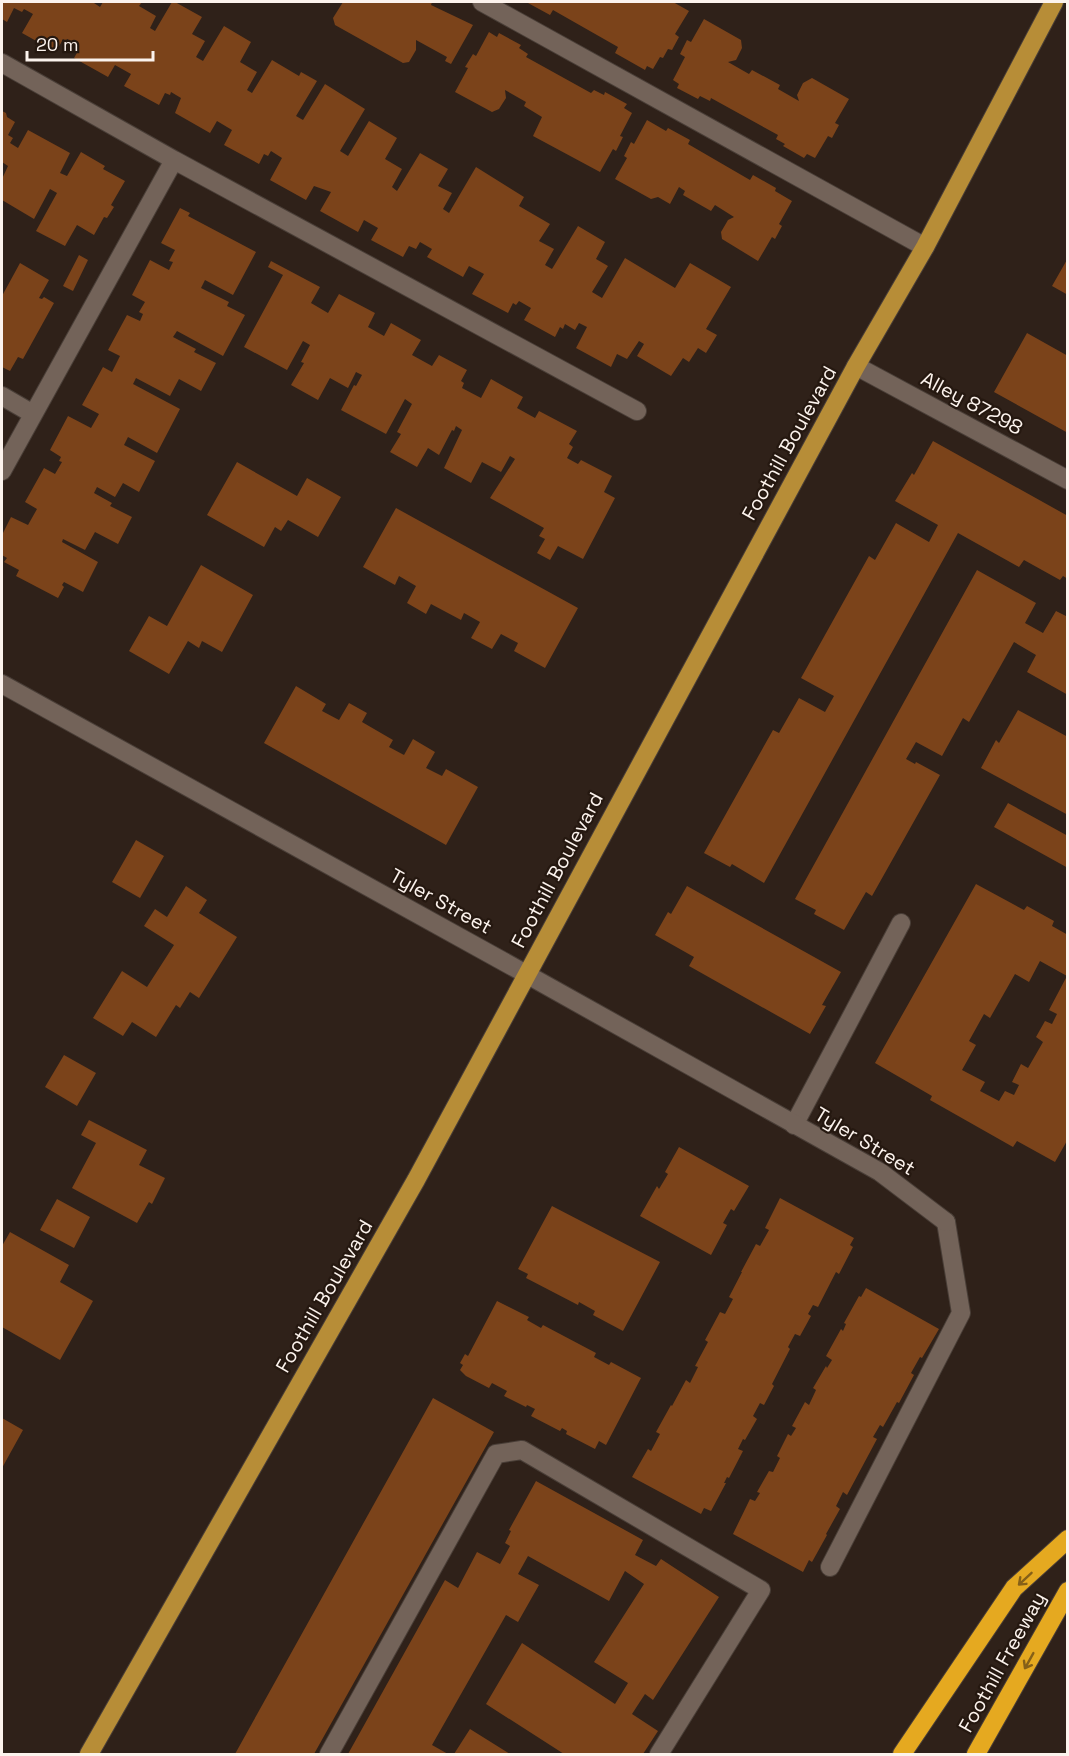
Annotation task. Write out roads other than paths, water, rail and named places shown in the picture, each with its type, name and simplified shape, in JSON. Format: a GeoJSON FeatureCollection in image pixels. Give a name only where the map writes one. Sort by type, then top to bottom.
{"type":"FeatureCollection","features":[{"type":"Feature","properties":{"kind":"highway"},"geometry":{"type":"LineString","coordinates":[[902,1755],[1014,1588],[1068,1539]]}},
{"type":"Feature","properties":{"kind":"highway","name":"Foothill Freeway"},"geometry":{"type":"LineString","coordinates":[[976,1755],[1068,1591]]}},
{"type":"Feature","properties":{"kind":"main road","name":"Foothill Boulevard"},"geometry":{"type":"LineString","coordinates":[[89,1755],[417,1180],[526,974],[856,366],[925,247],[1054,2]]}},
{"type":"Feature","properties":{"kind":"street"},"geometry":{"type":"LineString","coordinates":[[482,2],[925,247]]}},
{"type":"Feature","properties":{"kind":"street"},"geometry":{"type":"LineString","coordinates":[[2,63],[174,160],[637,411]]}},
{"type":"Feature","properties":{"kind":"street"},"geometry":{"type":"LineString","coordinates":[[2,471],[174,160]]}},
{"type":"Feature","properties":{"kind":"street","name":"Alley 87298"},"geometry":{"type":"LineString","coordinates":[[856,366],[1068,480]]}},
{"type":"Feature","properties":{"kind":"street"},"geometry":{"type":"LineString","coordinates":[[2,396],[33,414]]}},
{"type":"Feature","properties":{"kind":"street","name":"Tyler Street"},"geometry":{"type":"LineString","coordinates":[[2,684],[880,1172],[946,1222],[961,1313],[830,1567]]}},
{"type":"Feature","properties":{"kind":"street"},"geometry":{"type":"LineString","coordinates":[[794,1125],[901,924]]}},
{"type":"Feature","properties":{"kind":"street"},"geometry":{"type":"LineString","coordinates":[[329,1755],[496,1454],[522,1450],[761,1590],[659,1755]]}}]}
